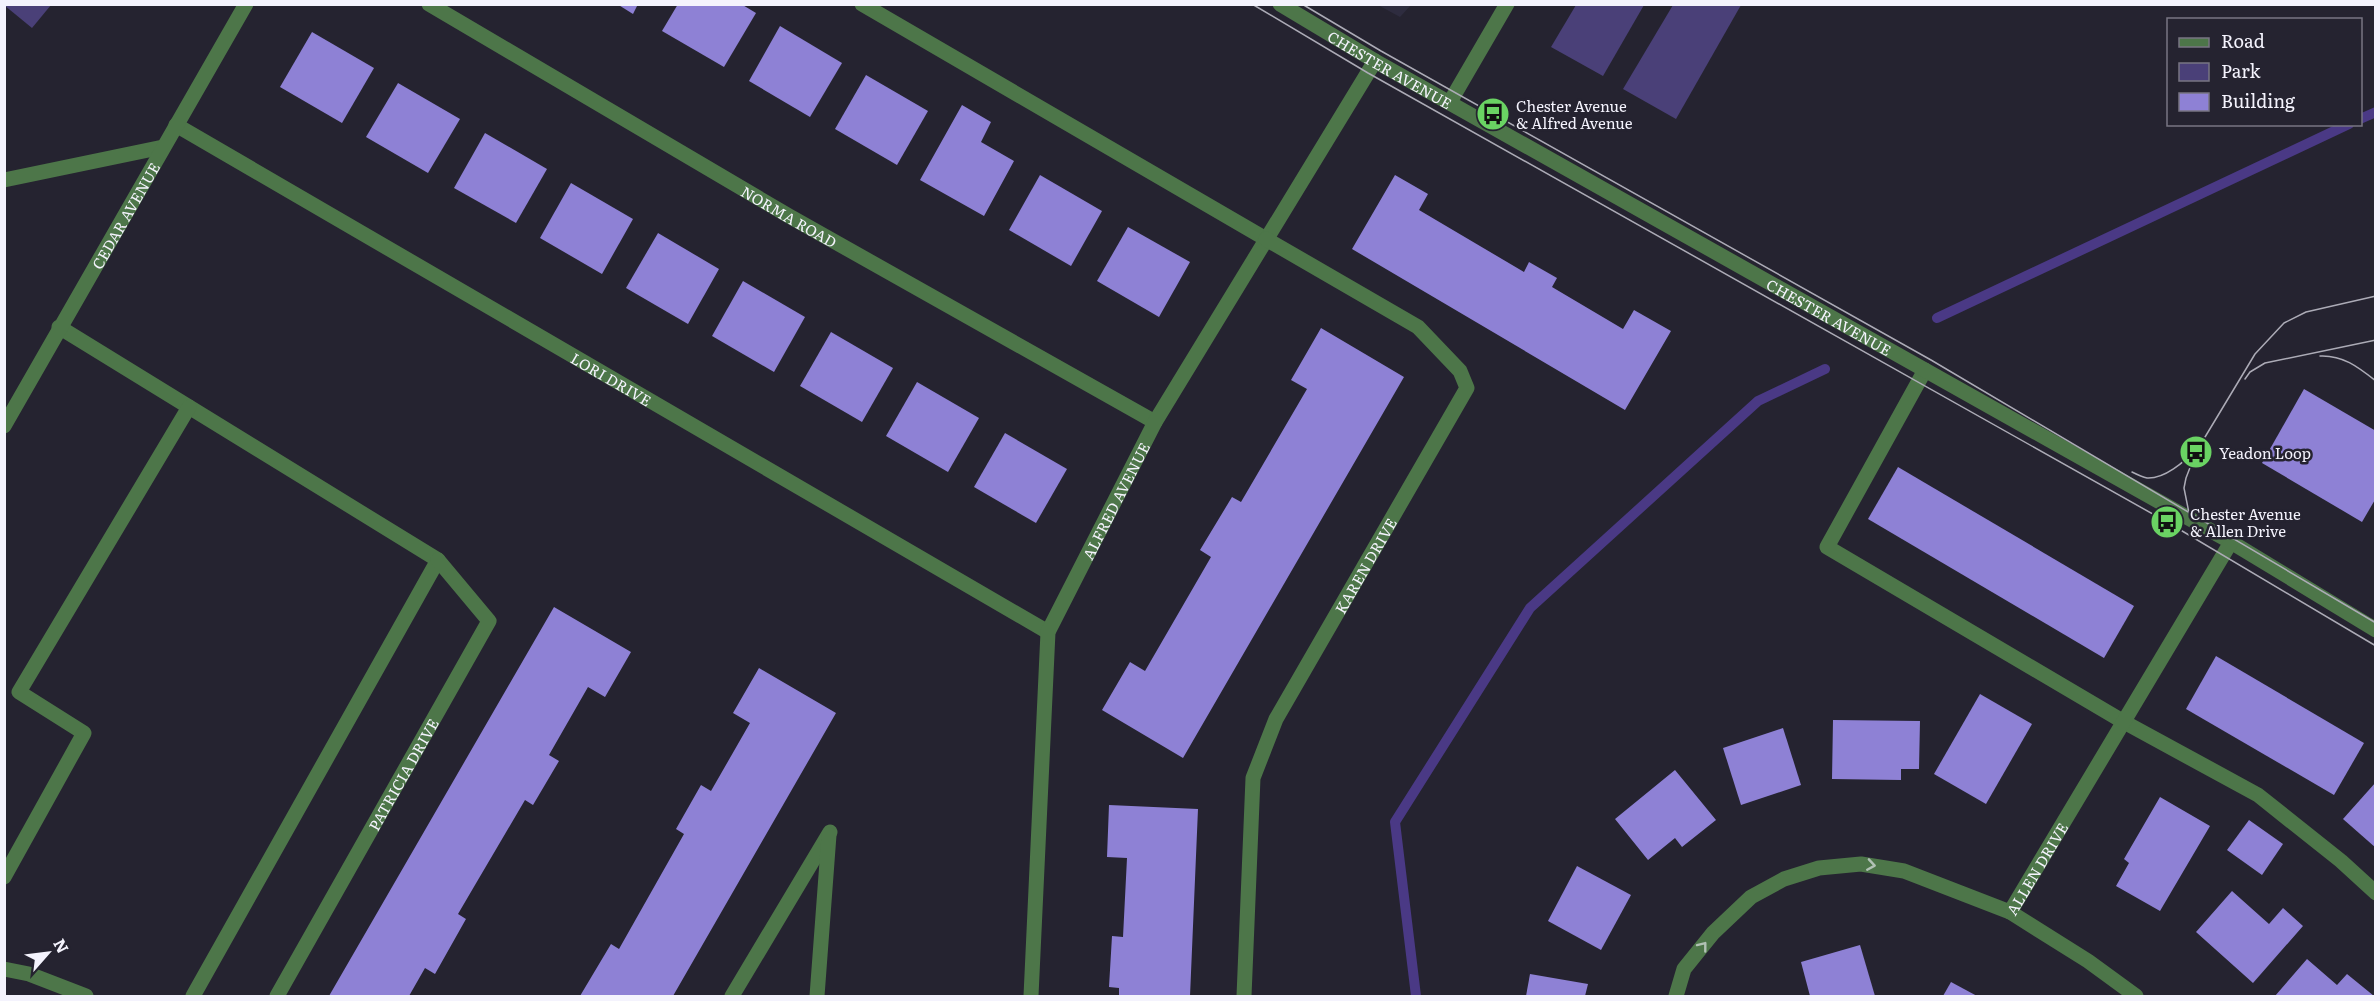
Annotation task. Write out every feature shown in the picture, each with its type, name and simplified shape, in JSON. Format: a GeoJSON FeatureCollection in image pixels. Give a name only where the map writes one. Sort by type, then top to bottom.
{"type":"FeatureCollection","features":[{"type":"Feature","properties":{"kind":"street","name":"CEDAR AVENUE"},"geometry":{"type":"LineString","coordinates":[[4,426],[246,4]]}},
{"type":"Feature","properties":{"kind":"street","name":"NORMA ROAD"},"geometry":{"type":"LineString","coordinates":[[429,4],[789,216],[1155,422]]}},
{"type":"Feature","properties":{"kind":"street"},"geometry":{"type":"LineString","coordinates":[[862,4],[1266,239]]}},
{"type":"Feature","properties":{"kind":"street","name":"CHESTER AVENUE"},"geometry":{"type":"LineString","coordinates":[[1280,4],[1375,60],[2231,542],[2376,630]]}},
{"type":"Feature","properties":{"kind":"street"},"geometry":{"type":"LineString","coordinates":[[1450,102],[1507,4]]}},
{"type":"Feature","properties":{"kind":"street","name":"ALFRED AVENUE"},"geometry":{"type":"LineString","coordinates":[[1031,996],[1048,632],[1155,422],[1375,60]]}},
{"type":"Feature","properties":{"kind":"street","name":"LORI DRIVE"},"geometry":{"type":"LineString","coordinates":[[176,125],[1048,632]]}},
{"type":"Feature","properties":{"kind":"street"},"geometry":{"type":"LineString","coordinates":[[4,180],[163,147]]}},
{"type":"Feature","properties":{"kind":"street","name":"KAREN DRIVE"},"geometry":{"type":"LineString","coordinates":[[1244,996],[1253,778],[1276,719],[1467,388],[1460,371],[1418,327],[1266,239]]}},
{"type":"Feature","properties":{"kind":"street"},"geometry":{"type":"LineString","coordinates":[[59,327],[438,560],[193,996]]}},
{"type":"Feature","properties":{"kind":"street"},"geometry":{"type":"LineString","coordinates":[[1925,370],[1827,547],[2124,722],[2258,795],[2341,861],[2376,893]]}},
{"type":"Feature","properties":{"kind":"street"},"geometry":{"type":"LineString","coordinates":[[4,877],[84,734],[12,689],[189,407]]}},
{"type":"Feature","properties":{"kind":"street","name":"ALLEN DRIVE"},"geometry":{"type":"LineString","coordinates":[[1676,996],[1684,969],[1713,933],[1751,897],[1784,879],[1819,868],[1861,864],[1904,871],[2010,912],[2231,542]]}},
{"type":"Feature","properties":{"kind":"street","name":"PATRICIA DRIVE"},"geometry":{"type":"LineString","coordinates":[[277,996],[489,621],[438,560]]}},
{"type":"Feature","properties":{"kind":"street"},"geometry":{"type":"LineString","coordinates":[[732,996],[830,832],[817,996]]}},
{"type":"Feature","properties":{"kind":"street"},"geometry":{"type":"LineString","coordinates":[[2010,912],[2088,961],[2136,996]]}},
{"type":"Feature","properties":{"kind":"street"},"geometry":{"type":"LineString","coordinates":[[4,969],[29,974],[86,996]]}},
{"type":"Feature","properties":{"kind":"shaded area"},"geometry":{"type":"Polygon","coordinates":[[[1378,5],[1411,5],[1400,17],[1378,5]]]}},
{"type":"Feature","properties":{"kind":"green space"},"geometry":{"type":"Polygon","coordinates":[[[5,4],[51,5],[32,28],[5,4]]]}},
{"type":"Feature","properties":{"kind":"green space"},"geometry":{"type":"Polygon","coordinates":[[[1576,5],[1644,5],[1603,76],[1551,47],[1576,5]]]}},
{"type":"Feature","properties":{"kind":"green space"},"geometry":{"type":"Polygon","coordinates":[[[1673,5],[1741,5],[1676,119],[1623,89],[1673,5]]]}},
{"type":"Feature","properties":{"kind":"building"},"geometry":{"type":"Polygon","coordinates":[[[617,4],[638,4],[633,14],[617,4]]]}},
{"type":"Feature","properties":{"kind":"building"},"geometry":{"type":"Polygon","coordinates":[[[678,4],[741,4],[756,13],[724,67],[662,31],[678,4]]]}},
{"type":"Feature","properties":{"kind":"building"},"geometry":{"type":"Polygon","coordinates":[[[780,26],[842,63],[810,117],[749,81],[780,26]]]}},
{"type":"Feature","properties":{"kind":"building"},"geometry":{"type":"Polygon","coordinates":[[[312,32],[374,68],[342,123],[280,87],[312,32]]]}},
{"type":"Feature","properties":{"kind":"building"},"geometry":{"type":"Polygon","coordinates":[[[866,75],[928,111],[897,165],[835,129],[866,75]]]}},
{"type":"Feature","properties":{"kind":"building"},"geometry":{"type":"Polygon","coordinates":[[[398,83],[460,119],[428,173],[366,137],[398,83]]]}},
{"type":"Feature","properties":{"kind":"building"},"geometry":{"type":"Polygon","coordinates":[[[962,105],[991,122],[981,142],[1014,161],[984,216],[920,180],[962,105]]]}},
{"type":"Feature","properties":{"kind":"building"},"geometry":{"type":"Polygon","coordinates":[[[485,133],[547,169],[516,223],[454,188],[485,133]]]}},
{"type":"Feature","properties":{"kind":"building"},"geometry":{"type":"Polygon","coordinates":[[[1040,175],[1102,211],[1071,266],[1009,230],[1040,175]]]}},
{"type":"Feature","properties":{"kind":"building"},"geometry":{"type":"Polygon","coordinates":[[[1395,175],[1428,194],[1419,210],[1524,272],[1529,262],[1557,278],[1552,287],[1623,329],[1634,310],[1671,331],[1625,410],[1352,249],[1395,175]]]}},
{"type":"Feature","properties":{"kind":"building"},"geometry":{"type":"Polygon","coordinates":[[[571,183],[633,219],[602,274],[540,238],[571,183]]]}},
{"type":"Feature","properties":{"kind":"building"},"geometry":{"type":"Polygon","coordinates":[[[1128,227],[1190,262],[1159,317],[1097,281],[1128,227]]]}},
{"type":"Feature","properties":{"kind":"building"},"geometry":{"type":"Polygon","coordinates":[[[658,233],[719,269],[688,324],[626,288],[658,233]]]}},
{"type":"Feature","properties":{"kind":"building"},"geometry":{"type":"Polygon","coordinates":[[[743,281],[805,317],[774,372],[712,336],[743,281]]]}},
{"type":"Feature","properties":{"kind":"building"},"geometry":{"type":"Polygon","coordinates":[[[1321,328],[1404,377],[1183,758],[1102,710],[1130,662],[1145,671],[1211,557],[1200,550],[1232,497],[1241,502],[1307,389],[1291,380],[1321,328]]]}},
{"type":"Feature","properties":{"kind":"building"},"geometry":{"type":"Polygon","coordinates":[[[831,332],[893,368],[862,422],[800,386],[831,332]]]}},
{"type":"Feature","properties":{"kind":"building"},"geometry":{"type":"Polygon","coordinates":[[[917,382],[979,418],[948,472],[886,436],[917,382]]]}},
{"type":"Feature","properties":{"kind":"building"},"geometry":{"type":"Polygon","coordinates":[[[2304,389],[2376,431],[2376,498],[2362,522],[2262,463],[2304,389]]]}},
{"type":"Feature","properties":{"kind":"building"},"geometry":{"type":"Polygon","coordinates":[[[1005,433],[1067,469],[1036,523],[974,487],[1005,433]]]}},
{"type":"Feature","properties":{"kind":"building"},"geometry":{"type":"Polygon","coordinates":[[[1898,467],[2134,606],[2104,658],[1868,519],[1898,467]]]}},
{"type":"Feature","properties":{"kind":"building"},"geometry":{"type":"Polygon","coordinates":[[[554,607],[631,652],[605,697],[588,687],[549,755],[559,761],[533,805],[525,800],[458,914],[466,919],[435,974],[425,968],[409,996],[329,996],[554,607]]]}},
{"type":"Feature","properties":{"kind":"building"},"geometry":{"type":"Polygon","coordinates":[[[2216,656],[2364,743],[2334,795],[2186,709],[2216,656]]]}},
{"type":"Feature","properties":{"kind":"building"},"geometry":{"type":"Polygon","coordinates":[[[759,668],[836,713],[673,996],[580,996],[611,944],[619,949],[684,834],[676,829],[701,785],[711,791],[750,723],[733,713],[759,668]]]}},
{"type":"Feature","properties":{"kind":"building"},"geometry":{"type":"Polygon","coordinates":[[[1980,694],[2032,724],[1986,804],[1934,774],[1980,694]]]}},
{"type":"Feature","properties":{"kind":"building"},"geometry":{"type":"Polygon","coordinates":[[[1833,720],[1920,721],[1919,769],[1901,769],[1901,780],[1832,779],[1833,720]]]}},
{"type":"Feature","properties":{"kind":"building"},"geometry":{"type":"Polygon","coordinates":[[[1783,728],[1801,785],[1741,805],[1723,748],[1783,728]]]}},
{"type":"Feature","properties":{"kind":"building"},"geometry":{"type":"Polygon","coordinates":[[[1675,770],[1716,820],[1682,847],[1675,838],[1648,860],[1615,819],[1675,770]]]}},
{"type":"Feature","properties":{"kind":"building"},"geometry":{"type":"Polygon","coordinates":[[[2376,782],[2376,848],[2343,819],[2376,782]]]}},
{"type":"Feature","properties":{"kind":"building"},"geometry":{"type":"Polygon","coordinates":[[[2160,797],[2210,826],[2160,911],[2116,886],[2129,863],[2124,859],[2160,797]]]}},
{"type":"Feature","properties":{"kind":"building"},"geometry":{"type":"Polygon","coordinates":[[[1109,805],[1198,809],[1190,996],[1119,996],[1119,988],[1109,987],[1112,936],[1123,937],[1127,858],[1107,857],[1109,805]]]}},
{"type":"Feature","properties":{"kind":"building"},"geometry":{"type":"Polygon","coordinates":[[[2249,820],[2283,844],[2262,875],[2227,850],[2249,820]]]}},
{"type":"Feature","properties":{"kind":"building"},"geometry":{"type":"Polygon","coordinates":[[[1577,866],[1631,895],[1601,950],[1548,921],[1577,866]]]}},
{"type":"Feature","properties":{"kind":"building"},"geometry":{"type":"Polygon","coordinates":[[[2232,891],[2269,924],[2283,908],[2303,926],[2253,983],[2196,932],[2232,891]]]}},
{"type":"Feature","properties":{"kind":"building"},"geometry":{"type":"Polygon","coordinates":[[[1860,945],[1875,996],[1810,996],[1801,962],[1860,945]]]}},
{"type":"Feature","properties":{"kind":"building"},"geometry":{"type":"Polygon","coordinates":[[[2307,959],[2337,985],[2347,974],[2374,996],[2275,996],[2307,959]]]}},
{"type":"Feature","properties":{"kind":"building"},"geometry":{"type":"Polygon","coordinates":[[[1530,974],[1588,984],[1585,996],[1526,996],[1530,974]]]}},
{"type":"Feature","properties":{"kind":"building"},"geometry":{"type":"Polygon","coordinates":[[[1951,982],[1977,996],[1943,996],[1951,982]]]}},
{"type":"Feature","properties":{"kind":"waterway"},"geometry":{"type":"LineString","coordinates":[[2362,118],[2376,112]]}},
{"type":"Feature","properties":{"kind":"waterway"},"geometry":{"type":"LineString","coordinates":[[1937,318],[2345,126]]}},
{"type":"Feature","properties":{"kind":"waterway"},"geometry":{"type":"LineString","coordinates":[[1416,996],[1395,822],[1530,608],[1758,401],[1825,369]]}},
{"type":"Feature","properties":{"kind":"tram line"},"geometry":{"type":"LineString","coordinates":[[1252,4],[1368,73],[2167,522],[2376,646]]}},
{"type":"Feature","properties":{"kind":"tram line"},"geometry":{"type":"LineString","coordinates":[[1302,4],[1381,51],[1931,360],[2376,623]]}},
{"type":"Feature","properties":{"kind":"tram line"},"geometry":{"type":"LineString","coordinates":[[2190,518],[2184,488],[2196,452],[2255,354],[2284,323],[2306,312],[2376,296]]}},
{"type":"Feature","properties":{"kind":"tram line"},"geometry":{"type":"LineString","coordinates":[[2245,379],[2250,372],[2265,363],[2376,340]]}},
{"type":"Feature","properties":{"kind":"tram line"},"geometry":{"type":"LineString","coordinates":[[2320,356],[2343,360],[2376,381]]}},
{"type":"Feature","properties":{"kind":"tram line"},"geometry":{"type":"LineString","coordinates":[[2132,472],[2147,478],[2160,476],[2180,464],[2194,450]]}},
{"type":"Feature","properties":{"kind":"place","name":"Chester Avenue & Alfred Avenue"},"geometry":{"type":"Point","coordinates":[1493,114]}},
{"type":"Feature","properties":{"kind":"place","name":"Yeadon Loop"},"geometry":{"type":"Point","coordinates":[2196,452]}},
{"type":"Feature","properties":{"kind":"place","name":"Chester Avenue & Allen Drive"},"geometry":{"type":"Point","coordinates":[2167,522]}}]}
